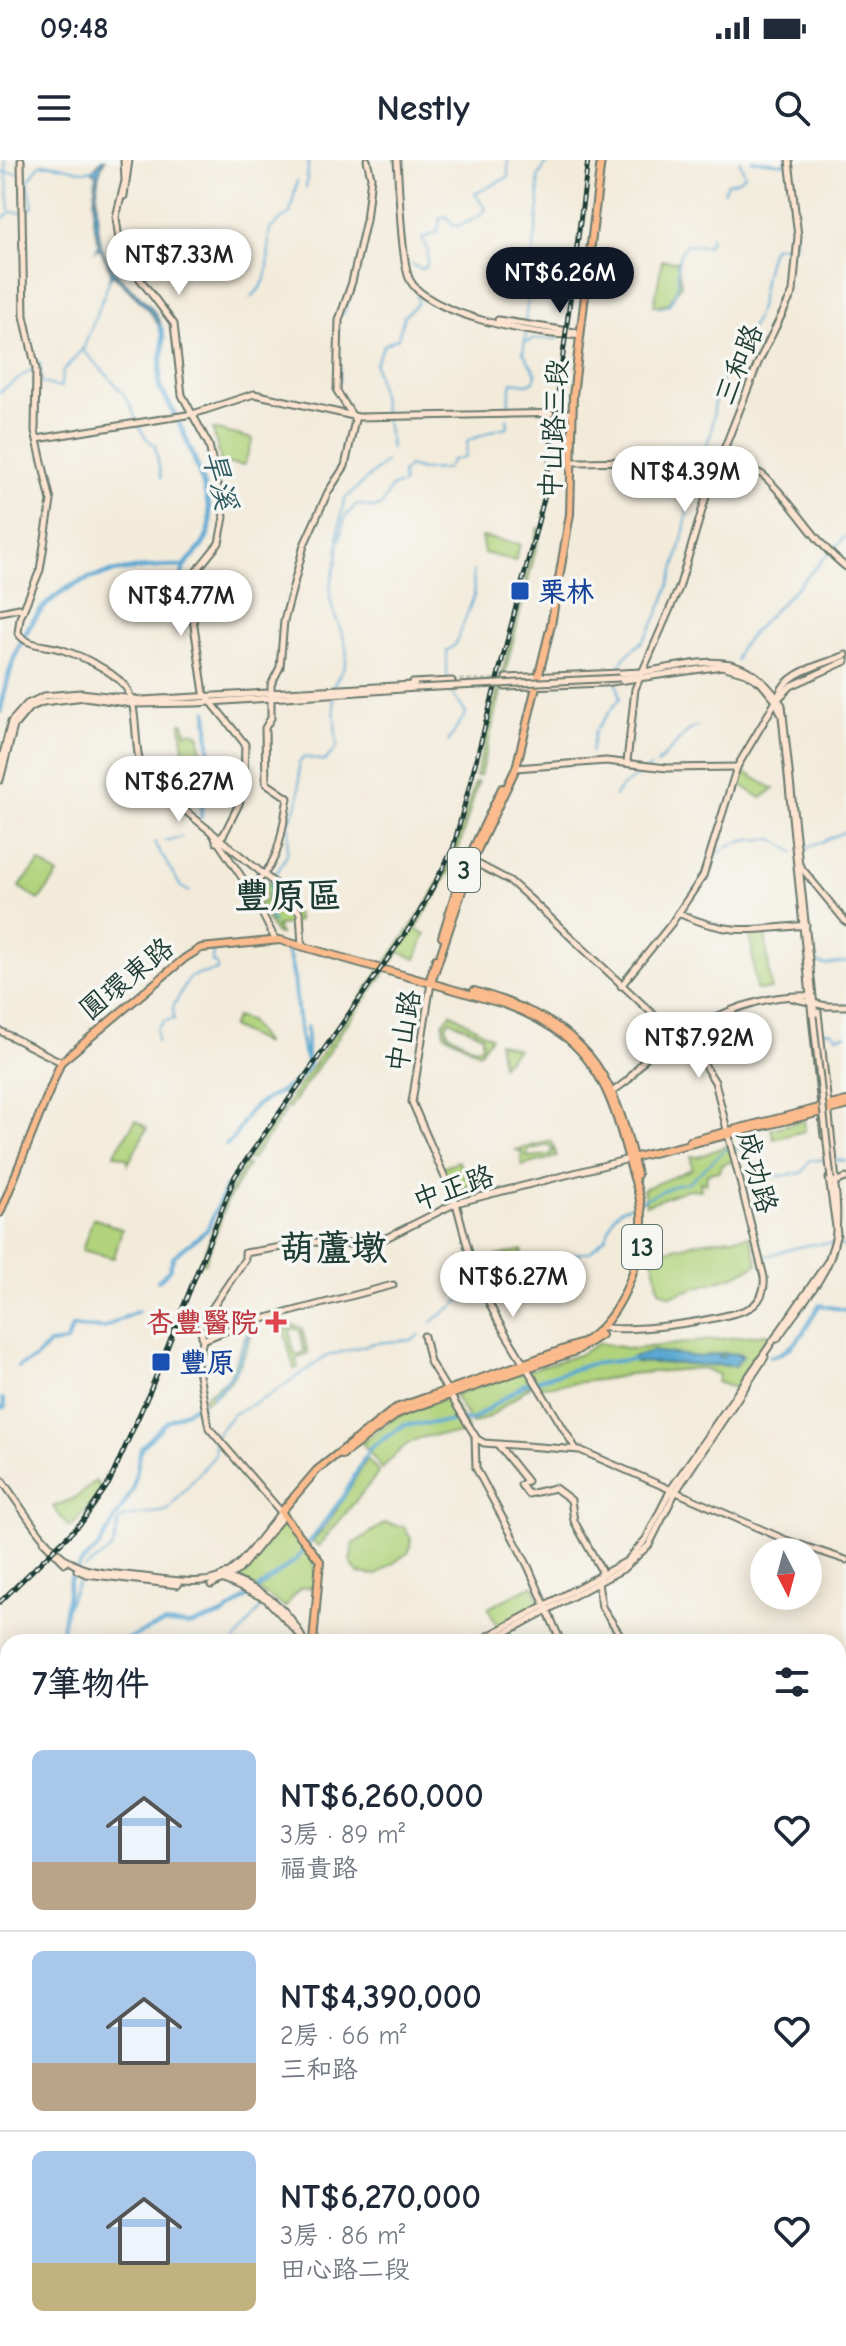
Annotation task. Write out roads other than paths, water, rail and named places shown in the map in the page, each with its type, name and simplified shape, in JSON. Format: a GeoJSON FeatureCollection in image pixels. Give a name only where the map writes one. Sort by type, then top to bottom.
{"type":"FeatureCollection","features":[{"type":"Feature","properties":{"kind":"main road","name":"中山路三段"},"geometry":{"type":"LineString","coordinates":[[543,651],[564,531],[571,413],[599,160]]}},
{"type":"Feature","properties":{"kind":"main road","name":"中山路"},"geometry":{"type":"LineString","coordinates":[[432,981],[470,860],[512,766],[543,651]]}},
{"type":"Feature","properties":{"kind":"main road","name":"中山路"},"geometry":{"type":"LineString","coordinates":[[470,860],[516,768],[533,683]]}},
{"type":"Feature","properties":{"kind":"main road","name":"圓環東路"},"geometry":{"type":"LineString","coordinates":[[0,1205],[60,1061],[199,946],[274,937],[432,981]]}},
{"type":"Feature","properties":{"kind":"main road","name":"圓環東路"},"geometry":{"type":"LineString","coordinates":[[113,1016],[201,948],[269,940],[302,945]]}},
{"type":"Feature","properties":{"kind":"main road","name":"13"},"geometry":{"type":"LineString","coordinates":[[283,1513],[319,1472],[399,1413],[449,1392],[526,1367],[582,1343],[605,1328],[630,1282],[641,1231],[641,1207],[631,1159],[611,1092],[568,1039],[530,1014],[432,981]]}},
{"type":"Feature","properties":{"kind":"main road","name":"圓環東路"},"geometry":{"type":"LineString","coordinates":[[0,1213],[60,1061]]}},
{"type":"Feature","properties":{"kind":"main road","name":"中正路"},"geometry":{"type":"LineString","coordinates":[[631,1159],[846,1103]]}},
{"type":"Feature","properties":{"kind":"main road"},"geometry":{"type":"LineString","coordinates":[[283,1513],[314,1549],[321,1567],[312,1634]]}},
{"type":"Feature","properties":{"kind":"street"},"geometry":{"type":"LineString","coordinates":[[21,160],[24,316],[36,369],[37,439],[51,501],[42,561],[17,626],[21,637],[32,643],[69,652],[123,683],[132,702],[137,758],[146,779],[209,829],[218,840],[249,888],[274,937]]}},
{"type":"Feature","properties":{"kind":"street"},"geometry":{"type":"LineString","coordinates":[[127,160],[116,217],[119,240],[131,267],[174,324],[179,344],[179,382],[190,414],[213,448],[227,524],[220,547],[194,578],[193,601],[207,699],[240,736],[245,748],[243,789],[236,813],[218,840]]}},
{"type":"Feature","properties":{"kind":"street"},"geometry":{"type":"LineString","coordinates":[[249,888],[266,875],[275,862],[288,798],[265,780],[265,728],[271,721],[271,685],[280,667],[284,621],[304,545],[328,492],[345,466],[354,422],[337,388],[340,373],[339,320],[350,292],[366,220],[371,177],[367,160]]}},
{"type":"Feature","properties":{"kind":"street"},"geometry":{"type":"LineString","coordinates":[[398,160],[409,267],[419,287],[479,317],[579,334]]}},
{"type":"Feature","properties":{"kind":"street"},"geometry":{"type":"LineString","coordinates":[[398,160],[406,270],[417,291],[479,320],[579,334]]}},
{"type":"Feature","properties":{"kind":"street","name":"三和路"},"geometry":{"type":"LineString","coordinates":[[627,762],[632,702],[641,675],[679,588],[708,490],[758,363],[795,285],[798,236],[789,160]]}},
{"type":"Feature","properties":{"kind":"street"},"geometry":{"type":"LineString","coordinates":[[37,439],[190,414],[254,394],[351,416],[571,413]]}},
{"type":"Feature","properties":{"kind":"street"},"geometry":{"type":"LineString","coordinates":[[354,422],[372,417]]}},
{"type":"Feature","properties":{"kind":"street"},"geometry":{"type":"LineString","coordinates":[[570,462],[721,463],[762,473],[846,567]]}},
{"type":"Feature","properties":{"kind":"street"},"geometry":{"type":"LineString","coordinates":[[0,612],[19,608],[23,611]]}},
{"type":"Feature","properties":{"kind":"street"},"geometry":{"type":"LineString","coordinates":[[771,690],[783,687],[805,671],[846,655]]}},
{"type":"Feature","properties":{"kind":"street"},"geometry":{"type":"LineString","coordinates":[[533,683],[506,679],[505,687],[641,675],[723,661],[753,672],[771,690],[784,717]]}},
{"type":"Feature","properties":{"kind":"street"},"geometry":{"type":"LineString","coordinates":[[777,700],[791,686],[846,661]]}},
{"type":"Feature","properties":{"kind":"street"},"geometry":{"type":"LineString","coordinates":[[408,687],[641,675]]}},
{"type":"Feature","properties":{"kind":"street"},"geometry":{"type":"LineString","coordinates":[[114,697],[122,692],[123,683]]}},
{"type":"Feature","properties":{"kind":"street"},"geometry":{"type":"LineString","coordinates":[[0,766],[7,729],[27,704],[52,695],[81,693],[132,702],[452,684]]}},
{"type":"Feature","properties":{"kind":"street"},"geometry":{"type":"LineString","coordinates":[[791,686],[786,697],[784,717],[833,1181]]}},
{"type":"Feature","properties":{"kind":"street"},"geometry":{"type":"LineString","coordinates":[[621,986],[705,873],[737,767],[783,687]]}},
{"type":"Feature","properties":{"kind":"street"},"geometry":{"type":"LineString","coordinates":[[771,690],[772,708]]}},
{"type":"Feature","properties":{"kind":"street"},"geometry":{"type":"LineString","coordinates":[[0,780],[12,730],[29,708],[53,700],[85,697],[132,702],[197,703],[207,699],[221,701],[271,696]]}},
{"type":"Feature","properties":{"kind":"street"},"geometry":{"type":"LineString","coordinates":[[218,713],[221,701]]}},
{"type":"Feature","properties":{"kind":"street"},"geometry":{"type":"LineString","coordinates":[[197,703],[218,713]]}},
{"type":"Feature","properties":{"kind":"street"},"geometry":{"type":"LineString","coordinates":[[768,715],[784,717]]}},
{"type":"Feature","properties":{"kind":"street"},"geometry":{"type":"LineString","coordinates":[[516,768],[627,762],[667,768],[737,767]]}},
{"type":"Feature","properties":{"kind":"street"},"geometry":{"type":"LineString","coordinates":[[218,840],[274,880],[300,913],[302,945]]}},
{"type":"Feature","properties":{"kind":"street","name":"成功路"},"geometry":{"type":"LineString","coordinates":[[470,860],[523,892],[681,1039],[710,1070],[764,1277],[760,1298],[736,1314],[636,1330],[605,1328]]}},
{"type":"Feature","properties":{"kind":"street"},"geometry":{"type":"LineString","coordinates":[[799,865],[846,922]]}},
{"type":"Feature","properties":{"kind":"street"},"geometry":{"type":"LineString","coordinates":[[678,913],[714,928],[747,931],[805,925]]}},
{"type":"Feature","properties":{"kind":"street"},"geometry":{"type":"LineString","coordinates":[[501,1634],[627,1561],[640,1548],[673,1490],[828,1261],[837,1234],[814,1016],[809,995],[805,925]]}},
{"type":"Feature","properties":{"kind":"street","name":"中山路"},"geometry":{"type":"LineString","coordinates":[[432,981],[412,1102],[456,1203],[480,1284],[576,1449]]}},
{"type":"Feature","properties":{"kind":"street"},"geometry":{"type":"LineString","coordinates":[[681,1039],[717,1017],[757,1003],[809,995]]}},
{"type":"Feature","properties":{"kind":"street"},"geometry":{"type":"LineString","coordinates":[[787,997],[846,1006]]}},
{"type":"Feature","properties":{"kind":"street"},"geometry":{"type":"LineString","coordinates":[[611,1092],[628,1080],[669,1029]]}},
{"type":"Feature","properties":{"kind":"street"},"geometry":{"type":"LineString","coordinates":[[0,1031],[60,1061]]}},
{"type":"Feature","properties":{"kind":"street","name":"中正路"},"geometry":{"type":"LineString","coordinates":[[203,1340],[200,1326],[245,1259],[245,1253],[312,1242],[353,1244],[386,1238],[456,1203],[631,1159]]}},
{"type":"Feature","properties":{"kind":"street"},"geometry":{"type":"LineString","coordinates":[[833,1181],[846,1178]]}},
{"type":"Feature","properties":{"kind":"street"},"geometry":{"type":"LineString","coordinates":[[0,1480],[54,1548],[71,1565],[86,1572],[194,1587],[225,1578],[245,1564],[283,1513],[209,1428],[197,1364],[203,1340],[240,1325],[393,1285]]}},
{"type":"Feature","properties":{"kind":"street"},"geometry":{"type":"LineString","coordinates":[[424,1336],[430,1362],[475,1436],[476,1468],[547,1607],[557,1634]]}},
{"type":"Feature","properties":{"kind":"street"},"geometry":{"type":"LineString","coordinates":[[475,1436],[484,1443],[498,1445],[576,1449],[786,1540],[846,1560]]}},
{"type":"Feature","properties":{"kind":"street"},"geometry":{"type":"LineString","coordinates":[[498,1445],[524,1483],[528,1495],[555,1488],[569,1497],[574,1506],[574,1521],[602,1575]]}},
{"type":"Feature","properties":{"kind":"street"},"geometry":{"type":"LineString","coordinates":[[493,1634],[634,1562],[645,1551],[673,1490]]}},
{"type":"Feature","properties":{"kind":"street"},"geometry":{"type":"LineString","coordinates":[[602,1575],[598,1583],[602,1608],[620,1634]]}},
{"type":"Feature","properties":{"kind":"street"},"geometry":{"type":"LineString","coordinates":[[225,1578],[283,1611],[299,1634]]}},
{"type":"Feature","properties":{"kind":"water"},"geometry":{"type":"Polygon","coordinates":[[[105,160],[98,179],[97,210],[104,252],[118,276],[154,312],[162,330],[148,309],[114,275],[109,279],[111,271],[100,248],[96,250],[99,245],[93,220],[96,175],[92,171],[105,160]]]}},
{"type":"Feature","properties":{"kind":"water"},"geometry":{"type":"Polygon","coordinates":[[[652,1351],[699,1357],[722,1353],[719,1357],[724,1357],[724,1353],[743,1356],[739,1356],[742,1358],[735,1366],[634,1362],[633,1357],[652,1351]]]}},
{"type":"Feature","properties":{"kind":"waterway"},"geometry":{"type":"LineString","coordinates":[[5,160],[10,210]]}},
{"type":"Feature","properties":{"kind":"waterway"},"geometry":{"type":"LineString","coordinates":[[306,188],[309,160]]}},
{"type":"Feature","properties":{"kind":"waterway"},"geometry":{"type":"LineString","coordinates":[[412,265],[421,269],[427,266],[428,251],[422,238],[438,232],[440,218],[445,216],[458,226],[484,212],[486,209],[475,194],[508,177],[508,160]]}},
{"type":"Feature","properties":{"kind":"waterway"},"geometry":{"type":"LineString","coordinates":[[525,323],[539,206],[538,177],[546,164],[542,160]]}},
{"type":"Feature","properties":{"kind":"waterway"},"geometry":{"type":"LineString","coordinates":[[724,192],[727,183],[745,175],[739,160]]}},
{"type":"Feature","properties":{"kind":"waterway"},"geometry":{"type":"LineString","coordinates":[[752,160],[784,164],[786,160]]}},
{"type":"Feature","properties":{"kind":"waterway"},"geometry":{"type":"LineString","coordinates":[[0,220],[11,212],[26,213],[33,206],[28,181],[40,165],[81,171],[96,169]]}},
{"type":"Feature","properties":{"kind":"waterway"},"geometry":{"type":"LineString","coordinates":[[0,172],[19,173]]}},
{"type":"Feature","properties":{"kind":"waterway"},"geometry":{"type":"LineString","coordinates":[[793,177],[795,190]]}},
{"type":"Feature","properties":{"kind":"waterway"},"geometry":{"type":"LineString","coordinates":[[250,298],[267,274],[270,229],[290,213],[297,181]]}},
{"type":"Feature","properties":{"kind":"waterway"},"geometry":{"type":"LineString","coordinates":[[698,461],[711,434],[716,392],[730,363],[733,346],[744,337],[757,314],[773,247],[795,244],[792,204]]}},
{"type":"Feature","properties":{"kind":"waterway"},"geometry":{"type":"LineString","coordinates":[[658,308],[669,305],[674,295],[678,261],[686,244],[706,246],[711,241],[710,236]]}},
{"type":"Feature","properties":{"kind":"waterway"},"geometry":{"type":"LineString","coordinates":[[363,249],[365,238]]}},
{"type":"Feature","properties":{"kind":"waterway"},"geometry":{"type":"LineString","coordinates":[[0,392],[40,363],[42,383],[60,388],[63,372],[84,347],[110,279]]}},
{"type":"Feature","properties":{"kind":"waterway"},"geometry":{"type":"LineString","coordinates":[[344,314],[353,286]]}},
{"type":"Feature","properties":{"kind":"waterway"},"geometry":{"type":"LineString","coordinates":[[391,448],[375,364],[384,345],[398,338],[404,316],[418,303],[417,294]]}},
{"type":"Feature","properties":{"kind":"waterway","name":"旱溪"},"geometry":{"type":"LineString","coordinates":[[0,712],[22,640],[37,615],[57,596],[80,582],[109,573],[184,566],[205,540],[210,517],[207,499],[185,437],[160,389],[163,342],[160,327]]}},
{"type":"Feature","properties":{"kind":"waterway"},"geometry":{"type":"LineString","coordinates":[[507,411],[512,382],[528,384],[534,381],[536,374],[523,352],[526,334]]}},
{"type":"Feature","properties":{"kind":"waterway"},"geometry":{"type":"LineString","coordinates":[[527,342],[557,339],[561,335]]}},
{"type":"Feature","properties":{"kind":"waterway"},"geometry":{"type":"LineString","coordinates":[[82,349],[122,392],[143,433],[155,445],[161,478]]}},
{"type":"Feature","properties":{"kind":"waterway"},"geometry":{"type":"LineString","coordinates":[[340,364],[340,381]]}},
{"type":"Feature","properties":{"kind":"waterway"},"geometry":{"type":"LineString","coordinates":[[338,546],[345,517],[357,504],[374,508],[382,505],[391,487],[403,484],[402,473],[409,466],[421,470],[446,469],[452,460],[465,457],[468,440],[508,427],[507,418]]}},
{"type":"Feature","properties":{"kind":"waterway"},"geometry":{"type":"LineString","coordinates":[[337,539],[344,500],[386,461]]}},
{"type":"Feature","properties":{"kind":"waterway"},"geometry":{"type":"LineString","coordinates":[[618,673],[625,657],[652,627],[668,588],[686,522],[687,489],[691,482],[690,470],[694,465]]}},
{"type":"Feature","properties":{"kind":"waterway"},"geometry":{"type":"LineString","coordinates":[[736,660],[739,649],[756,629],[846,536]]}},
{"type":"Feature","properties":{"kind":"waterway"},"geometry":{"type":"LineString","coordinates":[[333,688],[347,657],[330,596],[338,546]]}},
{"type":"Feature","properties":{"kind":"waterway"},"geometry":{"type":"LineString","coordinates":[[184,566],[181,579],[184,588]]}},
{"type":"Feature","properties":{"kind":"waterway"},"geometry":{"type":"LineString","coordinates":[[447,678],[447,651],[455,645],[474,596],[473,571]]}},
{"type":"Feature","properties":{"kind":"waterway"},"geometry":{"type":"LineString","coordinates":[[591,752],[595,731],[620,698],[617,683]]}},
{"type":"Feature","properties":{"kind":"waterway"},"geometry":{"type":"LineString","coordinates":[[448,688],[466,713],[448,742]]}},
{"type":"Feature","properties":{"kind":"waterway"},"geometry":{"type":"LineString","coordinates":[[274,923],[268,914],[270,885],[287,855],[290,820],[299,800],[299,763],[304,757],[325,761],[337,747],[333,694]]}},
{"type":"Feature","properties":{"kind":"waterway"},"geometry":{"type":"LineString","coordinates":[[201,817],[202,793],[211,774],[207,711]]}},
{"type":"Feature","properties":{"kind":"waterway"},"geometry":{"type":"LineString","coordinates":[[657,764],[687,732],[697,726]]}},
{"type":"Feature","properties":{"kind":"waterway"},"geometry":{"type":"LineString","coordinates":[[615,796],[621,787],[651,767]]}},
{"type":"Feature","properties":{"kind":"waterway"},"geometry":{"type":"LineString","coordinates":[[801,851],[846,831]]}},
{"type":"Feature","properties":{"kind":"waterway"},"geometry":{"type":"LineString","coordinates":[[164,841],[182,837]]}},
{"type":"Feature","properties":{"kind":"waterway"},"geometry":{"type":"LineString","coordinates":[[712,870],[716,855],[730,845],[748,840],[773,839],[794,852]]}},
{"type":"Feature","properties":{"kind":"waterway"},"geometry":{"type":"LineString","coordinates":[[154,842],[181,887],[190,892]]}},
{"type":"Feature","properties":{"kind":"waterway"},"geometry":{"type":"LineString","coordinates":[[285,946],[293,975],[301,1039],[309,1064]]}},
{"type":"Feature","properties":{"kind":"waterway"},"geometry":{"type":"LineString","coordinates":[[157,1043],[157,1029],[164,1021],[174,1019],[173,1007],[190,977],[217,970],[217,964],[212,962],[213,949]]}},
{"type":"Feature","properties":{"kind":"waterway"},"geometry":{"type":"LineString","coordinates":[[817,962],[824,965],[846,962]]}},
{"type":"Feature","properties":{"kind":"waterway"},"geometry":{"type":"LineString","coordinates":[[307,1027],[307,1059]]}},
{"type":"Feature","properties":{"kind":"waterway"},"geometry":{"type":"LineString","coordinates":[[822,1031],[831,1031],[837,1036],[846,1035]]}},
{"type":"Feature","properties":{"kind":"waterway"},"geometry":{"type":"LineString","coordinates":[[226,1145],[252,1109],[286,1089],[309,1063]]}},
{"type":"Feature","properties":{"kind":"waterway"},"geometry":{"type":"LineString","coordinates":[[483,1282],[500,1271],[542,1268],[558,1256],[590,1252],[606,1237],[614,1216],[620,1210],[676,1185],[688,1183],[726,1149],[743,1149],[764,1174],[771,1177],[802,1173],[810,1160],[829,1160]]}},
{"type":"Feature","properties":{"kind":"waterway"},"geometry":{"type":"LineString","coordinates":[[835,1160],[846,1161]]}},
{"type":"Feature","properties":{"kind":"waterway"},"geometry":{"type":"LineString","coordinates":[[158,1281],[169,1270],[174,1256],[207,1230],[226,1186]]}},
{"type":"Feature","properties":{"kind":"waterway"},"geometry":{"type":"LineString","coordinates":[[764,1257],[815,1244],[846,1247]]}},
{"type":"Feature","properties":{"kind":"waterway"},"geometry":{"type":"LineString","coordinates":[[432,1322],[478,1287]]}},
{"type":"Feature","properties":{"kind":"waterway"},"geometry":{"type":"LineString","coordinates":[[770,1357],[794,1344],[819,1305],[846,1310]]}},
{"type":"Feature","properties":{"kind":"waterway"},"geometry":{"type":"LineString","coordinates":[[18,1367],[36,1358],[49,1344],[67,1342],[72,1327],[103,1328],[138,1311]]}},
{"type":"Feature","properties":{"kind":"waterway"},"geometry":{"type":"LineString","coordinates":[[213,1396],[235,1371],[249,1333]]}},
{"type":"Feature","properties":{"kind":"waterway"},"geometry":{"type":"LineString","coordinates":[[85,1568],[113,1548],[119,1522],[125,1517],[167,1511],[215,1455],[214,1438],[233,1414],[267,1397],[327,1356],[374,1343],[412,1340],[420,1335]]}},
{"type":"Feature","properties":{"kind":"waterway"},"geometry":{"type":"LineString","coordinates":[[139,1634],[164,1623],[189,1625],[223,1615],[297,1559],[343,1497],[370,1448],[404,1425],[472,1420],[525,1384],[591,1364],[636,1359]]}},
{"type":"Feature","properties":{"kind":"waterway"},"geometry":{"type":"LineString","coordinates":[[0,1409],[5,1407],[3,1399]]}},
{"type":"Feature","properties":{"kind":"waterway"},"geometry":{"type":"LineString","coordinates":[[61,1634],[70,1580],[82,1562],[98,1548],[133,1489],[141,1448],[165,1423],[201,1403]]}},
{"type":"Feature","properties":{"kind":"waterway"},"geometry":{"type":"LineString","coordinates":[[61,1634],[66,1609],[82,1574]]}},
{"type":"Feature","properties":{"kind":"waterway"},"geometry":{"type":"LineString","coordinates":[[240,1634],[265,1602]]}},
{"type":"Feature","properties":{"kind":"tunnel"},"geometry":{"type":"LineString","coordinates":[[452,681],[509,680]]}},
{"type":"Feature","properties":{"kind":"railway"},"geometry":{"type":"LineString","coordinates":[[0,1602],[82,1522],[109,1483],[150,1391],[235,1176],[417,917],[453,849],[545,495],[588,160]]}},
{"type":"Feature","properties":{"kind":"place","name":"栗林"},"geometry":{"type":"Point","coordinates":[520,591]}},
{"type":"Feature","properties":{"kind":"place","name":"杏豐醫院"},"geometry":{"type":"Point","coordinates":[276,1322]}},
{"type":"Feature","properties":{"kind":"place","name":"豐原"},"geometry":{"type":"Point","coordinates":[161,1362]}},
{"type":"Feature","properties":{"kind":"district","name":"豐原區"},"geometry":{"type":"Point","coordinates":[288,895]}},
{"type":"Feature","properties":{"kind":"district","name":"葫蘆墩"},"geometry":{"type":"Point","coordinates":[333,1247]}}]}
